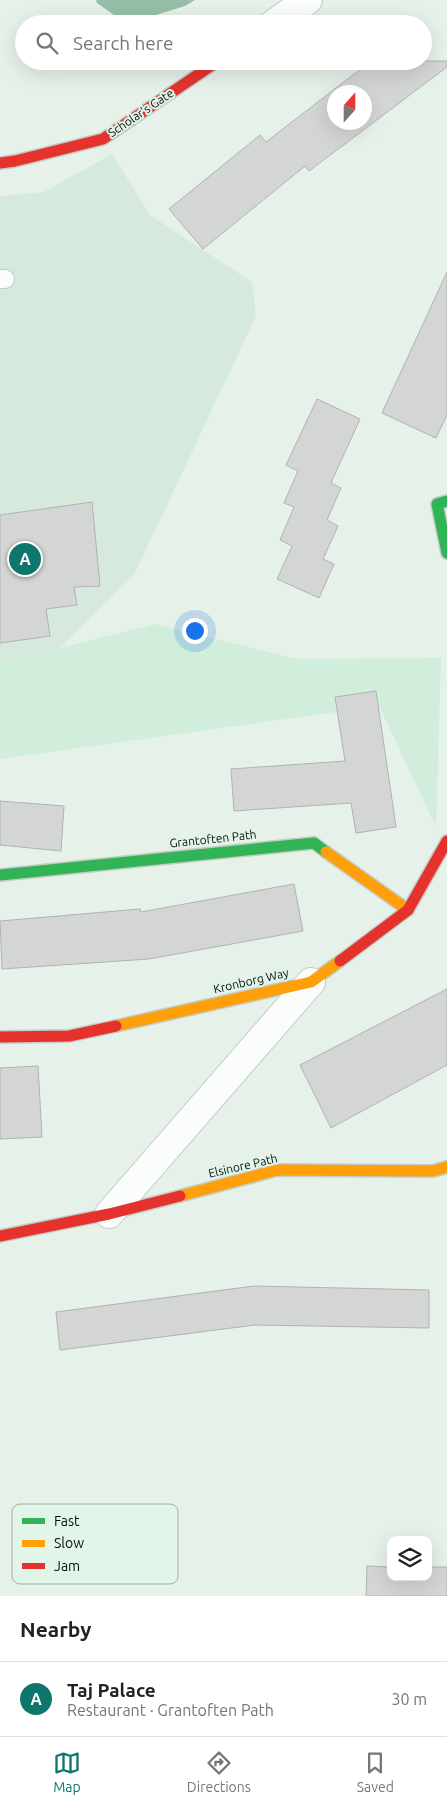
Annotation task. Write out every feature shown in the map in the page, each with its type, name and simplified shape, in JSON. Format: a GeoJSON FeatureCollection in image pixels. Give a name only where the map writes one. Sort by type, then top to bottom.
{"type":"FeatureCollection","features":[{"type":"Feature","properties":{"kind":"street"},"geometry":{"type":"LineString","coordinates":[[286,15],[308,0]]}},
{"type":"Feature","properties":{"kind":"street","name":"Scholar's Gate"},"geometry":{"type":"LineString","coordinates":[[0,163],[103,139],[205,70]]}},
{"type":"Feature","properties":{"kind":"street"},"geometry":{"type":"LineString","coordinates":[[447,501],[437,504],[447,553]]}},
{"type":"Feature","properties":{"kind":"street","name":"Kronborg Way"},"geometry":{"type":"LineString","coordinates":[[0,1037],[69,1036],[311,982],[408,910],[447,841]]}},
{"type":"Feature","properties":{"kind":"street","name":"Grantoften Path"},"geometry":{"type":"LineString","coordinates":[[0,875],[314,843],[408,910]]}},
{"type":"Feature","properties":{"kind":"street"},"geometry":{"type":"LineString","coordinates":[[0,1236],[109,1214],[311,982]]}},
{"type":"Feature","properties":{"kind":"street","name":"Elsinore Path"},"geometry":{"type":"LineString","coordinates":[[109,1214],[277,1170],[433,1171],[447,1167]]}},
{"type":"Feature","properties":{"kind":"shaded area"},"geometry":{"type":"Polygon","coordinates":[[[96,0],[195,0],[185,6],[156,15],[114,15],[97,3],[96,0]]]}},
{"type":"Feature","properties":{"kind":"shaded area"},"geometry":{"type":"Polygon","coordinates":[[[112,154],[150,215],[252,282],[256,316],[134,575],[60,648],[0,663],[0,196],[44,192],[112,154]]]}},
{"type":"Feature","properties":{"kind":"shaded area"},"geometry":{"type":"Polygon","coordinates":[[[155,624],[297,659],[441,658],[436,827],[379,706],[0,759],[0,663],[155,624]]]}},
{"type":"Feature","properties":{"kind":"building"},"geometry":{"type":"Polygon","coordinates":[[[432,61],[447,61],[447,67],[372,124],[372,85],[340,85],[359,70],[432,70],[432,61]]]}},
{"type":"Feature","properties":{"kind":"building"},"geometry":{"type":"Polygon","coordinates":[[[327,95],[327,130],[363,130],[309,171],[305,166],[203,249],[169,209],[260,135],[266,142],[327,95]]]}},
{"type":"Feature","properties":{"kind":"building"},"geometry":{"type":"Polygon","coordinates":[[[447,272],[447,415],[436,438],[382,413],[447,272]]]}},
{"type":"Feature","properties":{"kind":"building"},"geometry":{"type":"Polygon","coordinates":[[[317,399],[360,419],[331,483],[341,488],[327,520],[338,526],[323,559],[334,564],[319,598],[277,579],[292,546],[280,540],[294,507],[284,503],[298,471],[286,465],[317,399]]]}},
{"type":"Feature","properties":{"kind":"building"},"geometry":{"type":"Polygon","coordinates":[[[92,502],[100,586],[74,587],[77,605],[46,609],[50,636],[0,643],[0,515],[92,502]]]}},
{"type":"Feature","properties":{"kind":"building"},"geometry":{"type":"Polygon","coordinates":[[[376,691],[396,827],[356,833],[351,803],[234,811],[231,769],[345,761],[335,697],[376,691]]]}},
{"type":"Feature","properties":{"kind":"building"},"geometry":{"type":"Polygon","coordinates":[[[0,801],[64,806],[61,851],[0,845],[0,801]]]}},
{"type":"Feature","properties":{"kind":"building"},"geometry":{"type":"Polygon","coordinates":[[[294,884],[303,931],[149,959],[2,969],[0,921],[140,909],[141,912],[294,884]]]}},
{"type":"Feature","properties":{"kind":"building"},"geometry":{"type":"Polygon","coordinates":[[[447,989],[447,1065],[331,1128],[300,1065],[447,989]]]}},
{"type":"Feature","properties":{"kind":"building"},"geometry":{"type":"Polygon","coordinates":[[[38,1066],[42,1137],[0,1139],[0,1068],[38,1066]]]}},
{"type":"Feature","properties":{"kind":"building"},"geometry":{"type":"Polygon","coordinates":[[[254,1286],[429,1290],[429,1328],[255,1325],[60,1350],[56,1312],[254,1286]]]}},
{"type":"Feature","properties":{"kind":"building"},"geometry":{"type":"Polygon","coordinates":[[[367,1566],[387,1567],[387,1581],[432,1581],[432,1567],[447,1567],[447,1596],[366,1596],[367,1566]]]}},
{"type":"Feature","properties":{"kind":"traffic: fast"},"geometry":{"type":"LineString","coordinates":[[447,501],[437,504],[447,553]]}},
{"type":"Feature","properties":{"kind":"traffic: fast"},"geometry":{"type":"LineString","coordinates":[[0,875],[314,843],[326,852]]}},
{"type":"Feature","properties":{"kind":"traffic: slow"},"geometry":{"type":"LineString","coordinates":[[326,852],[408,910]]}},
{"type":"Feature","properties":{"kind":"traffic: slow"},"geometry":{"type":"LineString","coordinates":[[116,1026],[311,982],[340,961]]}},
{"type":"Feature","properties":{"kind":"traffic: slow"},"geometry":{"type":"LineString","coordinates":[[180,1196],[277,1170],[433,1171],[447,1167]]}},
{"type":"Feature","properties":{"kind":"traffic: jam"},"geometry":{"type":"LineString","coordinates":[[0,163],[103,139],[205,70]]}},
{"type":"Feature","properties":{"kind":"traffic: jam"},"geometry":{"type":"LineString","coordinates":[[340,961],[408,910],[447,841]]}},
{"type":"Feature","properties":{"kind":"traffic: jam"},"geometry":{"type":"LineString","coordinates":[[0,1037],[69,1036],[116,1026]]}},
{"type":"Feature","properties":{"kind":"traffic: jam"},"geometry":{"type":"LineString","coordinates":[[0,1236],[109,1214],[180,1196]]}},
{"type":"Feature","properties":{"kind":"place","name":"Taj Palace"},"geometry":{"type":"Point","coordinates":[25,559]}}]}
